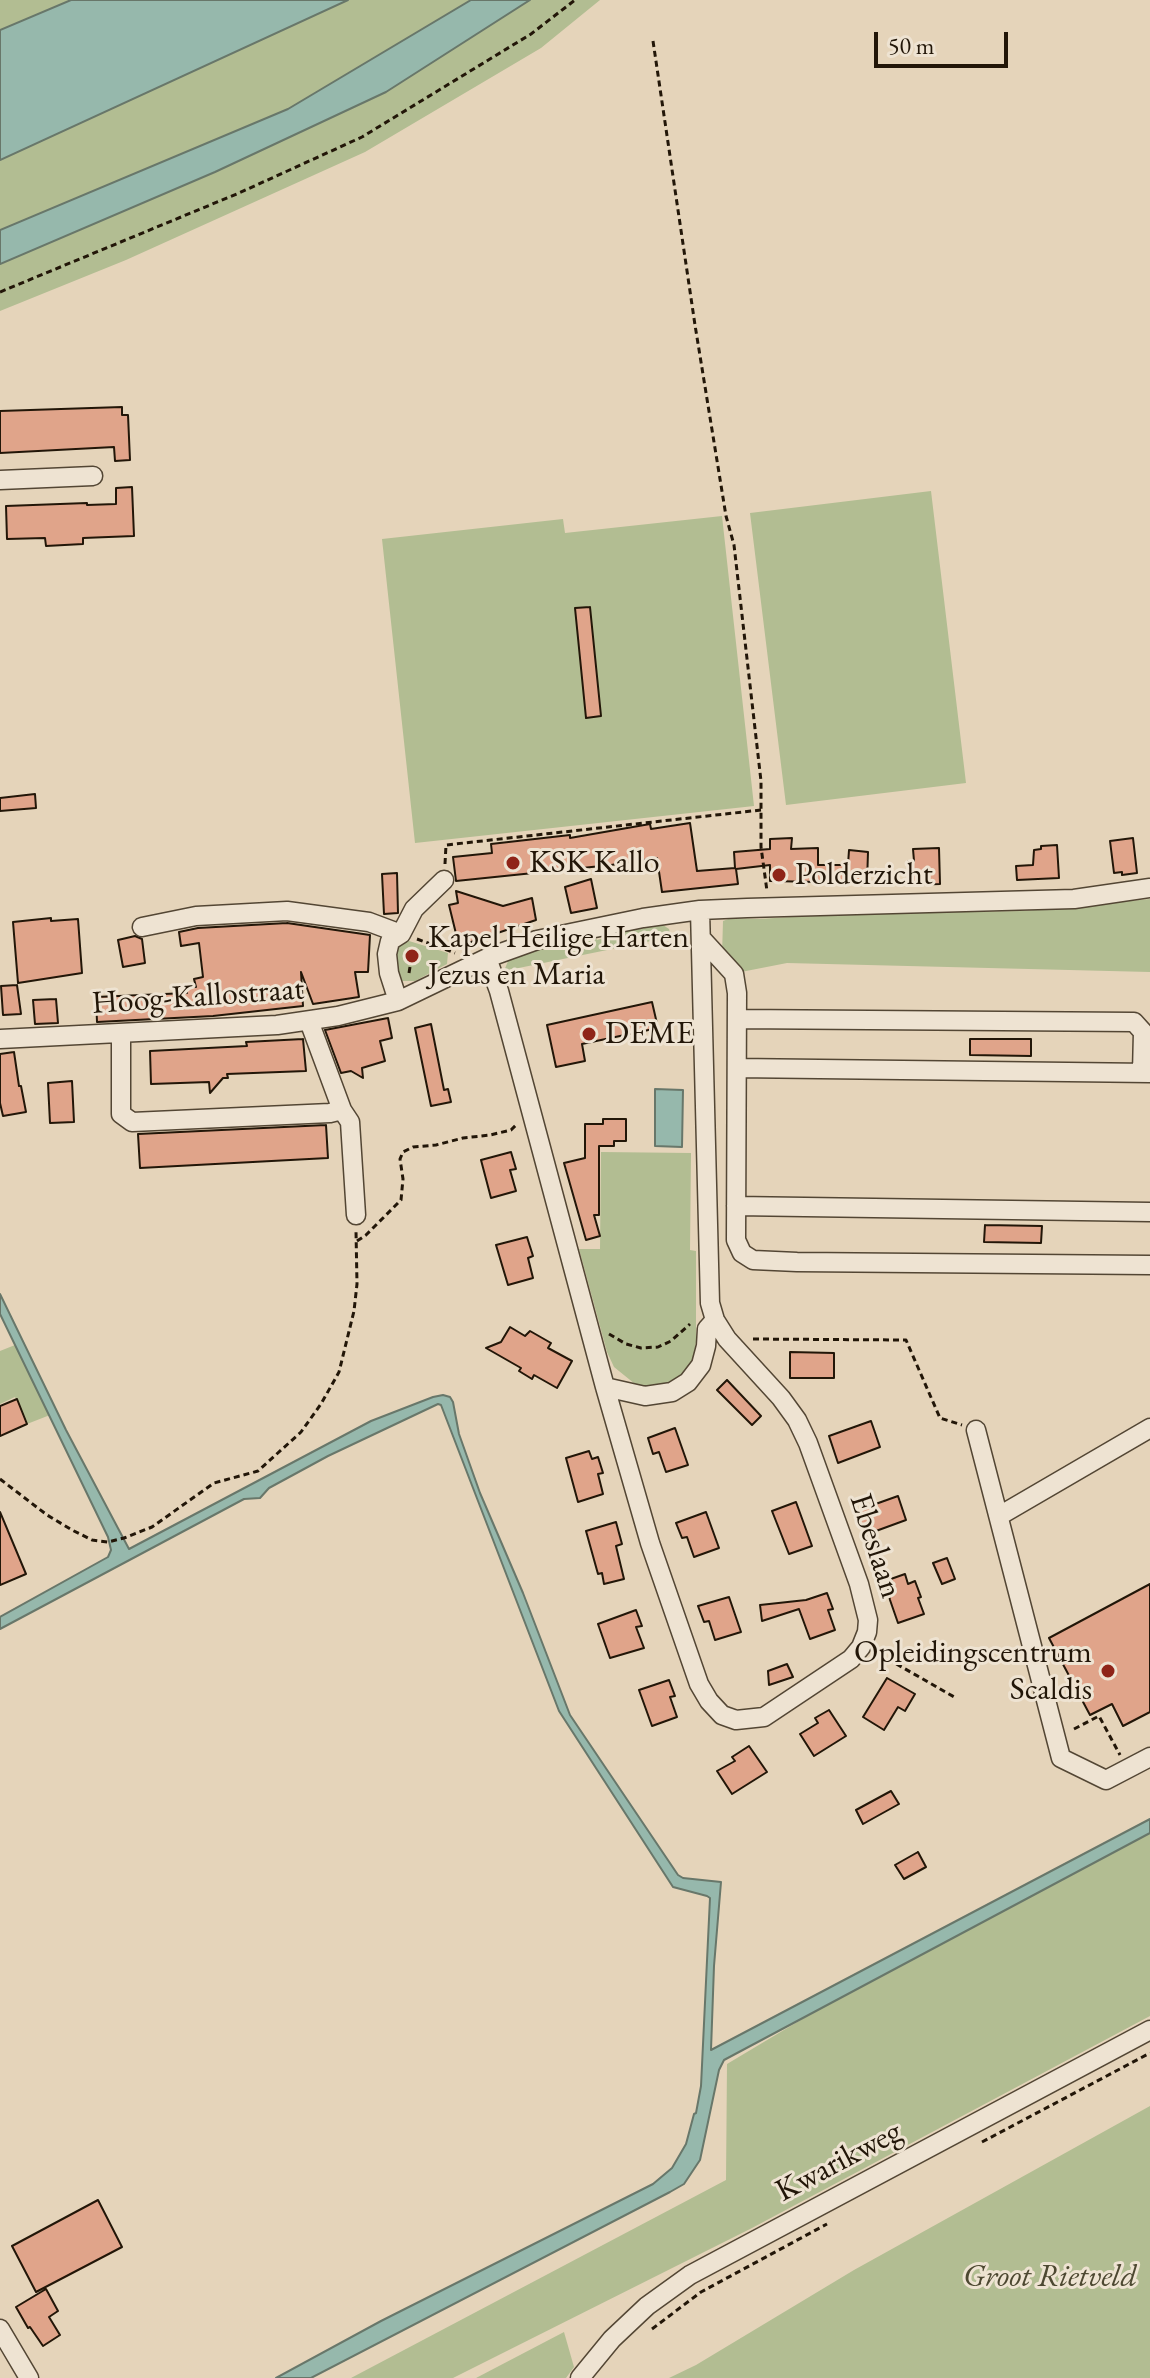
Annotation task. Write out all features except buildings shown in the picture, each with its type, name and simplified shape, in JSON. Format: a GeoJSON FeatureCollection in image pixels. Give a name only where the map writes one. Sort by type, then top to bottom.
{"type":"FeatureCollection","features":[{"type":"Feature","properties":{"kind":"street"},"geometry":{"type":"LineString","coordinates":[[0,480],[93,476]]}},
{"type":"Feature","properties":{"kind":"street"},"geometry":{"type":"LineString","coordinates":[[398,1001],[392,986],[387,954],[390,941],[401,934],[414,909],[444,880]]}},
{"type":"Feature","properties":{"kind":"street","name":"Hoog-Kallostraat"},"geometry":{"type":"LineString","coordinates":[[0,1039],[309,1021],[398,1001],[479,961],[537,940],[643,918],[700,910],[1074,899],[1150,888]]}},
{"type":"Feature","properties":{"kind":"street"},"geometry":{"type":"LineString","coordinates":[[605,1387],[645,1396],[672,1392],[688,1382],[701,1365],[706,1346],[712,1312],[700,910]]}},
{"type":"Feature","properties":{"kind":"street"},"geometry":{"type":"LineString","coordinates":[[142,927],[196,916],[287,911],[369,922],[401,934]]}},
{"type":"Feature","properties":{"kind":"street"},"geometry":{"type":"LineString","coordinates":[[701,938],[734,974],[737,993],[736,1240],[742,1253],[753,1260],[1150,1265]]}},
{"type":"Feature","properties":{"kind":"street","name":"Ebeslaan"},"geometry":{"type":"LineString","coordinates":[[479,961],[495,977],[650,1543],[699,1684],[722,1715],[736,1720],[764,1717],[851,1659],[862,1644],[868,1620],[864,1600],[797,1420],[727,1339],[712,1312]]}},
{"type":"Feature","properties":{"kind":"street"},"geometry":{"type":"LineString","coordinates":[[737,1019],[1134,1022],[1143,1032],[1146,1073],[737,1068]]}},
{"type":"Feature","properties":{"kind":"street"},"geometry":{"type":"LineString","coordinates":[[309,1021],[342,1110],[350,1122],[356,1215]]}},
{"type":"Feature","properties":{"kind":"street"},"geometry":{"type":"LineString","coordinates":[[121,1034],[121,1114],[132,1122],[342,1110]]}},
{"type":"Feature","properties":{"kind":"street"},"geometry":{"type":"LineString","coordinates":[[736,1206],[1150,1212]]}},
{"type":"Feature","properties":{"kind":"street"},"geometry":{"type":"LineString","coordinates":[[999,1516],[1150,1428]]}},
{"type":"Feature","properties":{"kind":"street"},"geometry":{"type":"LineString","coordinates":[[976,1430],[1061,1758],[1106,1780],[1150,1757]]}},
{"type":"Feature","properties":{"kind":"street","name":"Kwarikweg"},"geometry":{"type":"LineString","coordinates":[[580,2378],[612,2339],[647,2306],[690,2275],[1150,2030]]}},
{"type":"Feature","properties":{"kind":"street"},"geometry":{"type":"LineString","coordinates":[[0,2329],[29,2378]]}},
{"type":"Feature","properties":{"kind":"path"},"geometry":{"type":"LineString","coordinates":[[0,292],[239,193],[362,137],[531,34],[575,0]]}},
{"type":"Feature","properties":{"kind":"path"},"geometry":{"type":"LineString","coordinates":[[653,41],[695,325],[726,516],[734,545],[761,781],[761,847],[768,907]]}},
{"type":"Feature","properties":{"kind":"path"},"geometry":{"type":"LineString","coordinates":[[444,880],[446,845],[761,810]]}},
{"type":"Feature","properties":{"kind":"path"},"geometry":{"type":"LineString","coordinates":[[401,934],[479,961]]}},
{"type":"Feature","properties":{"kind":"path"},"geometry":{"type":"LineString","coordinates":[[356,1242],[401,1200],[403,1179],[400,1159],[403,1152],[413,1147],[511,1130],[532,1114]]}},
{"type":"Feature","properties":{"kind":"path"},"geometry":{"type":"LineString","coordinates":[[0,1479],[72,1530],[92,1540],[108,1542],[152,1527],[214,1483],[258,1471],[301,1432],[339,1372],[352,1325],[357,1284],[356,1215]]}},
{"type":"Feature","properties":{"kind":"path"},"geometry":{"type":"LineString","coordinates":[[586,1318],[626,1344],[641,1348],[658,1347],[671,1341],[712,1312]]}},
{"type":"Feature","properties":{"kind":"path"},"geometry":{"type":"LineString","coordinates":[[727,1339],[906,1340],[940,1418],[976,1430]]}},
{"type":"Feature","properties":{"kind":"path"},"geometry":{"type":"LineString","coordinates":[[862,1644],[956,1698]]}},
{"type":"Feature","properties":{"kind":"path"},"geometry":{"type":"LineString","coordinates":[[1056,1738],[1099,1716],[1127,1769]]}},
{"type":"Feature","properties":{"kind":"path"},"geometry":{"type":"LineString","coordinates":[[972,2147],[1150,2053]]}},
{"type":"Feature","properties":{"kind":"path"},"geometry":{"type":"LineString","coordinates":[[649,2331],[701,2292],[837,2219]]}},
{"type":"Feature","properties":{"kind":"green space"},"geometry":{"type":"Polygon","coordinates":[[[0,0],[71,0],[0,30],[0,0]]]}},
{"type":"Feature","properties":{"kind":"green space"},"geometry":{"type":"Polygon","coordinates":[[[348,0],[471,0],[288,109],[0,230],[0,160],[348,0]]]}},
{"type":"Feature","properties":{"kind":"green space"},"geometry":{"type":"Polygon","coordinates":[[[530,0],[600,0],[541,48],[365,152],[126,260],[0,311],[0,264],[215,172],[386,92],[530,0]]]}},
{"type":"Feature","properties":{"kind":"green space"},"geometry":{"type":"Polygon","coordinates":[[[931,491],[966,783],[786,805],[750,513],[931,491]]]}},
{"type":"Feature","properties":{"kind":"green space"},"geometry":{"type":"Polygon","coordinates":[[[722,516],[754,806],[415,843],[382,539],[563,519],[565,533],[722,516]]]}},
{"type":"Feature","properties":{"kind":"green space"},"geometry":{"type":"Polygon","coordinates":[[[1150,899],[1150,972],[787,963],[741,972],[722,955],[723,921],[731,918],[1023,911],[1150,899]]]}},
{"type":"Feature","properties":{"kind":"green space"},"geometry":{"type":"Polygon","coordinates":[[[663,925],[669,929],[671,937],[504,971],[508,961],[544,947],[595,936],[597,940],[604,938],[604,934],[663,925]]]}},
{"type":"Feature","properties":{"kind":"green space"},"geometry":{"type":"Polygon","coordinates":[[[409,941],[448,953],[447,964],[415,981],[397,979],[395,952],[402,943],[409,941]]]}},
{"type":"Feature","properties":{"kind":"green space"},"geometry":{"type":"Polygon","coordinates":[[[601,1152],[691,1153],[690,1250],[696,1251],[696,1342],[693,1359],[683,1373],[669,1383],[653,1388],[635,1384],[614,1367],[607,1352],[579,1249],[600,1249],[601,1152]]]}},
{"type":"Feature","properties":{"kind":"green space"},"geometry":{"type":"Polygon","coordinates":[[[15,1345],[50,1415],[27,1424],[15,1397],[0,1404],[0,1351],[15,1345]]]}},
{"type":"Feature","properties":{"kind":"green space"},"geometry":{"type":"Polygon","coordinates":[[[1150,1820],[1150,2016],[752,2228],[453,2378],[351,2378],[726,2180],[727,2064],[1050,1871],[1150,1820]]]}},
{"type":"Feature","properties":{"kind":"green space","name":"Groot Rietveld"},"geometry":{"type":"Polygon","coordinates":[[[1150,2106],[1150,2378],[669,2378],[854,2270],[1150,2106]]]}},
{"type":"Feature","properties":{"kind":"green space"},"geometry":{"type":"Polygon","coordinates":[[[564,2332],[574,2367],[566,2378],[476,2378],[564,2332]]]}},
{"type":"Feature","properties":{"kind":"water"},"geometry":{"type":"Polygon","coordinates":[[[71,0],[348,0],[0,160],[0,30],[71,0]]]}},
{"type":"Feature","properties":{"kind":"water"},"geometry":{"type":"Polygon","coordinates":[[[471,0],[530,0],[386,92],[215,172],[0,264],[0,230],[288,109],[471,0]]]}},
{"type":"Feature","properties":{"kind":"water"},"geometry":{"type":"Polygon","coordinates":[[[655,1089],[683,1090],[682,1147],[655,1146],[655,1089]]]}},
{"type":"Feature","properties":{"kind":"water"},"geometry":{"type":"Polygon","coordinates":[[[0,1294],[66,1430],[129,1549],[371,1421],[433,1397],[450,1397],[459,1434],[480,1493],[570,1715],[678,1875],[721,1882],[711,2050],[1150,1819],[1150,1833],[724,2060],[719,2070],[700,2160],[684,2184],[311,2378],[276,2378],[381,2321],[653,2184],[672,2168],[686,2144],[701,2086],[710,1898],[673,1887],[559,1711],[441,1405],[328,1456],[269,1488],[260,1498],[244,1499],[0,1629],[0,1617],[108,1557],[111,1550],[108,1537],[0,1314],[0,1294]]]}},
{"type":"Feature","properties":{"kind":"place","name":"KSK Kallo"},"geometry":{"type":"Point","coordinates":[513,863]}},
{"type":"Feature","properties":{"kind":"place","name":"Polderzicht"},"geometry":{"type":"Point","coordinates":[779,875]}},
{"type":"Feature","properties":{"kind":"place","name":"Kapel Heilige Harten Jezus en Maria"},"geometry":{"type":"Point","coordinates":[412,956]}},
{"type":"Feature","properties":{"kind":"place","name":"DEME"},"geometry":{"type":"Point","coordinates":[589,1034]}},
{"type":"Feature","properties":{"kind":"place","name":"Opleidingscentrum Scaldis"},"geometry":{"type":"Point","coordinates":[1108,1671]}}]}
